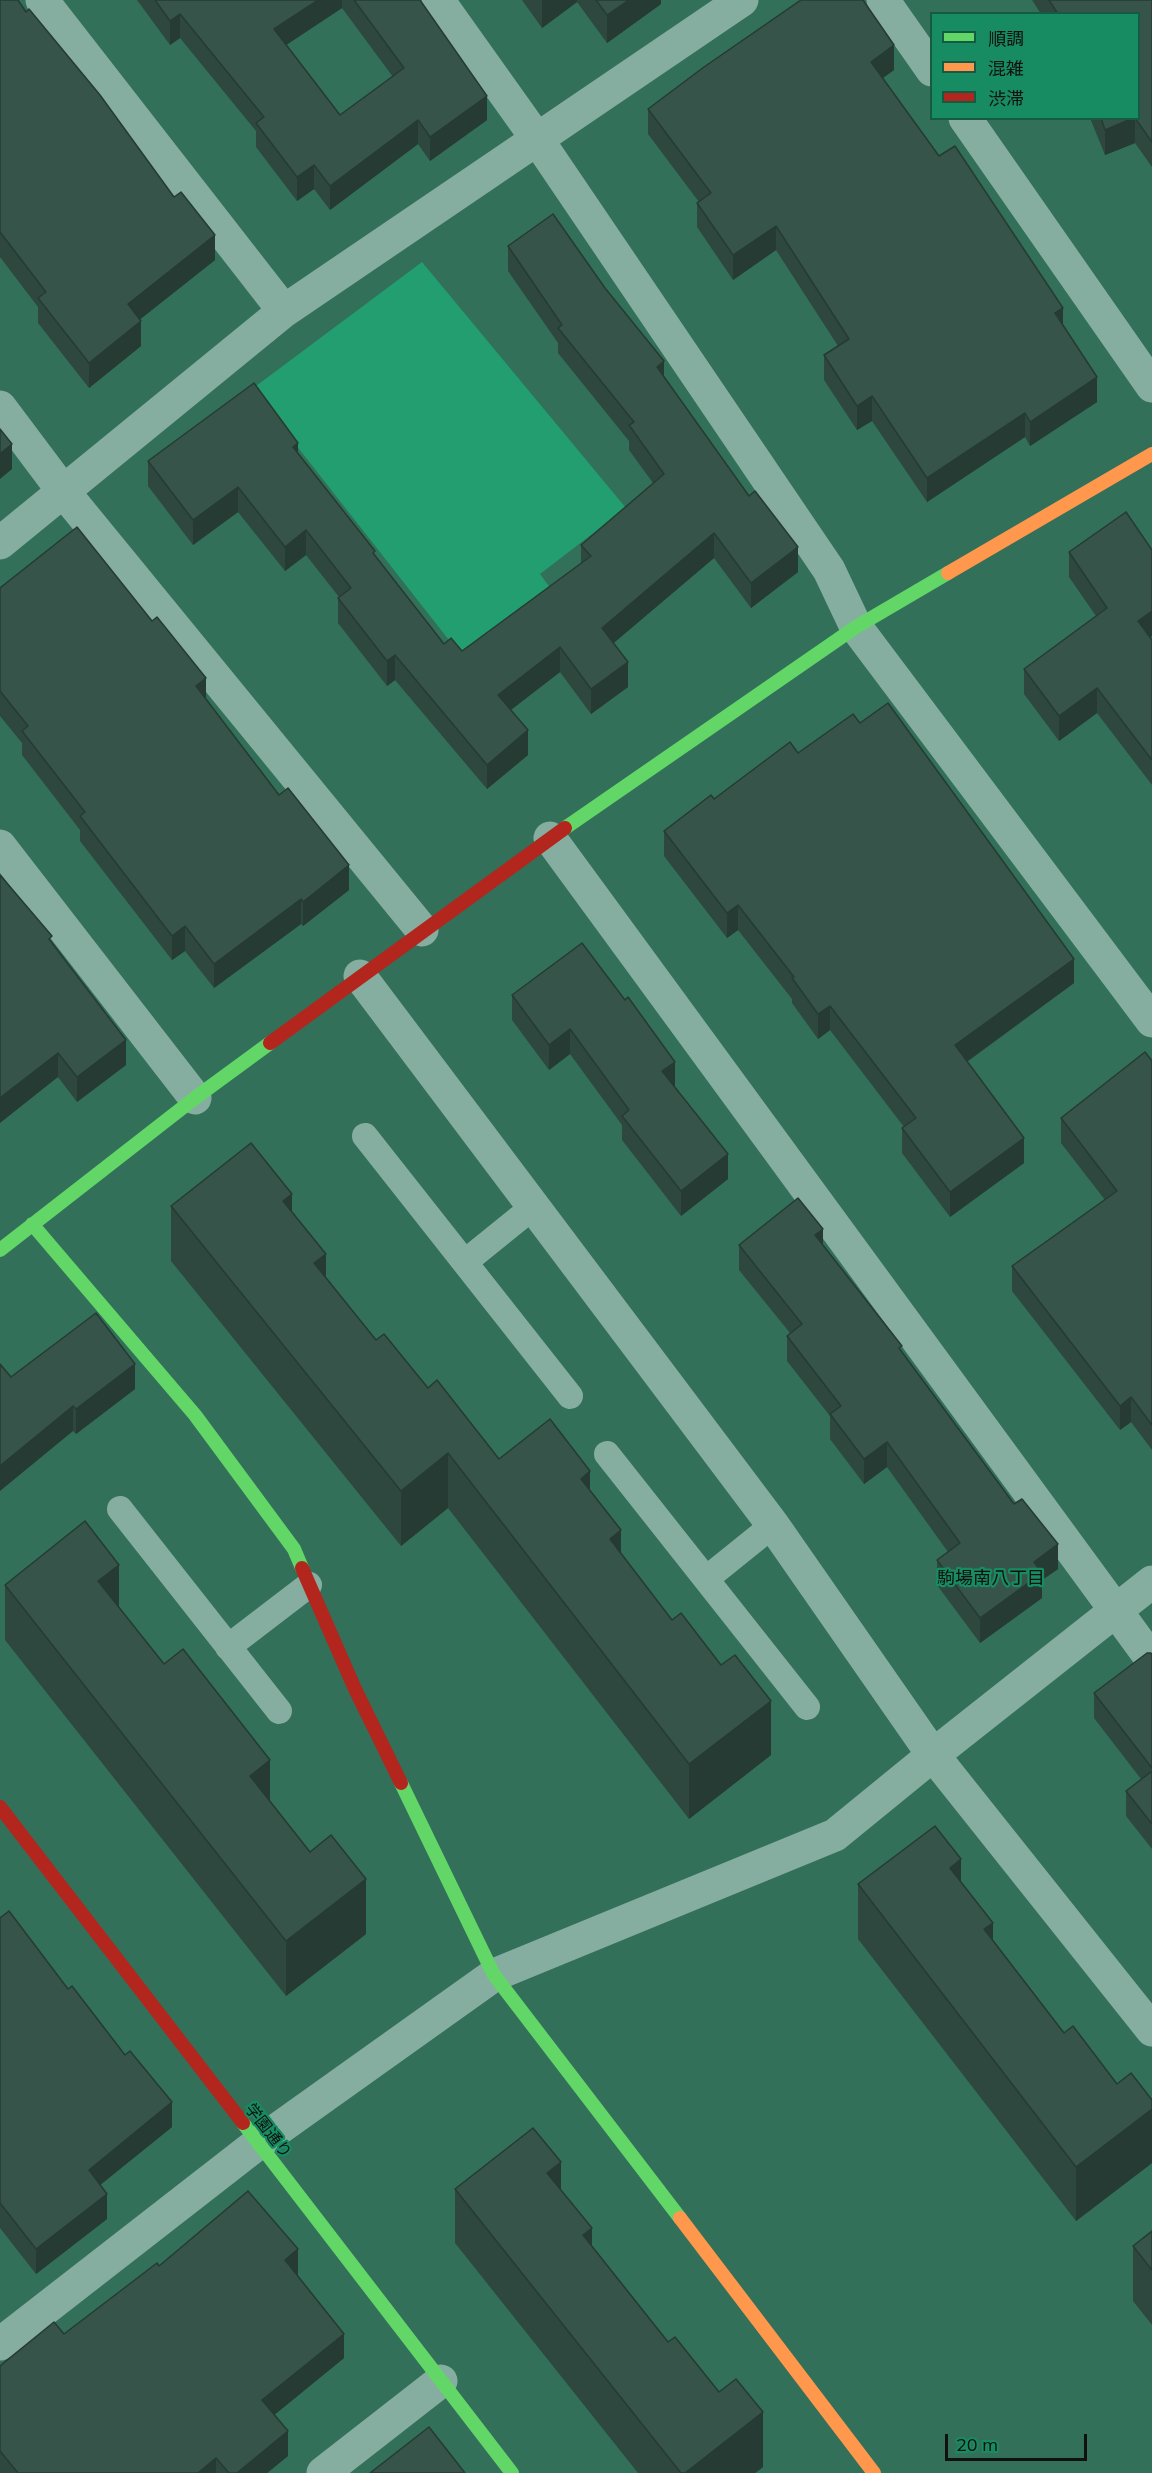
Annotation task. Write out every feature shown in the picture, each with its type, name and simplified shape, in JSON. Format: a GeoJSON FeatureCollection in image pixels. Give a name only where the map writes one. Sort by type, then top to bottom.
{"type":"FeatureCollection","features":[{"type":"Feature","properties":{"kind":"street"},"geometry":{"type":"LineString","coordinates":[[42,0],[284,311]]}},
{"type":"Feature","properties":{"kind":"street"},"geometry":{"type":"LineString","coordinates":[[438,0],[537,140],[829,570],[856,627],[1152,1021]]}},
{"type":"Feature","properties":{"kind":"street"},"geometry":{"type":"LineString","coordinates":[[0,543],[284,311],[742,0]]}},
{"type":"Feature","properties":{"kind":"street"},"geometry":{"type":"LineString","coordinates":[[883,0],[930,67]]}},
{"type":"Feature","properties":{"kind":"street"},"geometry":{"type":"LineString","coordinates":[[966,120],[1152,386]]}},
{"type":"Feature","properties":{"kind":"street"},"geometry":{"type":"LineString","coordinates":[[0,407],[63,490],[422,930]]}},
{"type":"Feature","properties":{"kind":"street"},"geometry":{"type":"LineString","coordinates":[[0,1250],[195,1098],[550,838],[856,627],[1152,454]]}},
{"type":"Feature","properties":{"kind":"street"},"geometry":{"type":"LineString","coordinates":[[550,838],[1152,1660]]}},
{"type":"Feature","properties":{"kind":"street"},"geometry":{"type":"LineString","coordinates":[[0,846],[195,1098]]}},
{"type":"Feature","properties":{"kind":"street"},"geometry":{"type":"LineString","coordinates":[[360,976],[773,1525],[933,1755],[1152,2030]]}},
{"type":"Feature","properties":{"kind":"street"},"geometry":{"type":"LineString","coordinates":[[32,1224],[195,1415],[294,1549],[355,1689],[494,1975],[873,2473]]}},
{"type":"Feature","properties":{"kind":"street"},"geometry":{"type":"LineString","coordinates":[[0,2344],[257,2144],[494,1975],[835,1835],[1114,1610],[1152,1582]]}},
{"type":"Feature","properties":{"kind":"street","name":"学園通り"},"geometry":{"type":"LineString","coordinates":[[0,1808],[512,2473]]}},
{"type":"Feature","properties":{"kind":"street"},"geometry":{"type":"LineString","coordinates":[[323,2473],[441,2381]]}},
{"type":"Feature","properties":{"kind":"lane"},"geometry":{"type":"LineString","coordinates":[[365,1136],[570,1396]]}},
{"type":"Feature","properties":{"kind":"lane"},"geometry":{"type":"LineString","coordinates":[[465,1262],[533,1207]]}},
{"type":"Feature","properties":{"kind":"lane"},"geometry":{"type":"LineString","coordinates":[[607,1454],[807,1707]]}},
{"type":"Feature","properties":{"kind":"lane"},"geometry":{"type":"LineString","coordinates":[[120,1509],[279,1711]]}},
{"type":"Feature","properties":{"kind":"lane"},"geometry":{"type":"LineString","coordinates":[[706,1579],[773,1525]]}},
{"type":"Feature","properties":{"kind":"lane"},"geometry":{"type":"LineString","coordinates":[[228,1647],[309,1585]]}},
{"type":"Feature","properties":{"kind":"green space"},"geometry":{"type":"Polygon","coordinates":[[[422,262],[626,508],[540,574],[551,589],[463,658],[252,389],[422,262]]]}},
{"type":"Feature","properties":{"kind":"building"},"geometry":{"type":"Polygon","coordinates":[[[0,0],[18,0],[26,12],[29,9],[100,95],[174,197],[181,192],[215,235],[128,304],[141,321],[89,363],[38,298],[46,292],[0,232],[0,0]]]}},
{"type":"Feature","properties":{"kind":"building"},"geometry":{"type":"Polygon","coordinates":[[[155,0],[318,0],[274,29],[340,115],[404,68],[354,0],[420,0],[487,96],[430,137],[418,120],[330,186],[314,165],[297,177],[256,123],[264,117],[180,14],[170,21],[155,0]]]}},
{"type":"Feature","properties":{"kind":"building"},"geometry":{"type":"Polygon","coordinates":[[[596,0],[629,0],[607,15],[596,0]]]}},
{"type":"Feature","properties":{"kind":"building"},"geometry":{"type":"Polygon","coordinates":[[[801,0],[863,0],[894,45],[871,62],[939,156],[955,146],[1063,308],[1055,313],[1097,377],[1030,422],[1025,413],[927,478],[872,396],[857,406],[824,355],[849,339],[776,226],[733,255],[697,203],[711,193],[648,109],[801,0]]]}},
{"type":"Feature","properties":{"kind":"building"},"geometry":{"type":"Polygon","coordinates":[[[1049,0],[1152,0],[1152,142],[1136,120],[1140,120],[1140,12],[1057,12],[1049,0]]]}},
{"type":"Feature","properties":{"kind":"building"},"geometry":{"type":"Polygon","coordinates":[[[1102,120],[1128,120],[1105,130],[1102,120]]]}},
{"type":"Feature","properties":{"kind":"building"},"geometry":{"type":"Polygon","coordinates":[[[553,214],[605,288],[664,361],[657,367],[749,496],[755,491],[798,547],[751,583],[714,533],[602,628],[628,662],[591,689],[560,647],[498,695],[528,730],[487,765],[395,655],[387,661],[338,598],[351,588],[306,530],[285,547],[238,487],[193,520],[148,461],[254,383],[298,443],[293,447],[375,551],[373,553],[444,644],[451,638],[462,651],[591,556],[581,545],[664,474],[629,425],[634,422],[558,328],[562,325],[508,246],[553,214]]]}},
{"type":"Feature","properties":{"kind":"building"},"geometry":{"type":"Polygon","coordinates":[[[0,429],[12,444],[0,454],[0,429]]]}},
{"type":"Feature","properties":{"kind":"building"},"geometry":{"type":"Polygon","coordinates":[[[1126,512],[1152,550],[1152,611],[1138,621],[1152,640],[1152,760],[1097,688],[1059,716],[1024,669],[1107,608],[1069,552],[1126,512]]]}},
{"type":"Feature","properties":{"kind":"building"},"geometry":{"type":"Polygon","coordinates":[[[77,527],[152,621],[157,617],[206,678],[196,686],[279,795],[288,788],[349,865],[303,902],[301,899],[214,964],[185,926],[172,936],[80,816],[85,812],[22,731],[28,726],[0,691],[0,588],[77,527]]]}},
{"type":"Feature","properties":{"kind":"building"},"geometry":{"type":"Polygon","coordinates":[[[888,703],[1074,959],[955,1045],[1024,1138],[950,1192],[902,1128],[916,1118],[830,1006],[818,1014],[792,978],[794,977],[738,905],[727,913],[664,831],[711,795],[714,799],[790,742],[798,753],[853,714],[860,723],[888,703]]]}},
{"type":"Feature","properties":{"kind":"building"},"geometry":{"type":"Polygon","coordinates":[[[0,875],[52,936],[49,939],[126,1040],[77,1077],[58,1053],[0,1098],[0,875]]]}},
{"type":"Feature","properties":{"kind":"building"},"geometry":{"type":"Polygon","coordinates":[[[582,943],[625,1000],[628,997],[675,1062],[662,1071],[728,1154],[681,1191],[622,1116],[629,1110],[570,1029],[549,1045],[512,995],[582,943]]]}},
{"type":"Feature","properties":{"kind":"building"},"geometry":{"type":"Polygon","coordinates":[[[1145,1052],[1152,1061],[1152,1425],[1131,1397],[1120,1406],[1012,1266],[1117,1191],[1061,1118],[1145,1052]]]}},
{"type":"Feature","properties":{"kind":"building"},"geometry":{"type":"Polygon","coordinates":[[[251,1143],[292,1194],[283,1201],[326,1254],[314,1263],[376,1340],[384,1334],[428,1388],[437,1380],[499,1459],[550,1419],[590,1471],[581,1479],[621,1530],[610,1539],[672,1620],[681,1613],[721,1665],[735,1655],[771,1701],[689,1764],[448,1453],[401,1491],[171,1206],[251,1143]]]}},
{"type":"Feature","properties":{"kind":"building"},"geometry":{"type":"Polygon","coordinates":[[[798,1198],[823,1229],[815,1235],[902,1346],[899,1348],[1014,1504],[1022,1499],[1058,1544],[1034,1562],[1042,1573],[980,1618],[937,1560],[960,1543],[887,1442],[864,1459],[830,1414],[841,1406],[787,1336],[802,1324],[739,1245],[798,1198]]]}},
{"type":"Feature","properties":{"kind":"building"},"geometry":{"type":"Polygon","coordinates":[[[96,1313],[135,1364],[76,1409],[73,1406],[0,1466],[0,1364],[11,1377],[96,1313]]]}},
{"type":"Feature","properties":{"kind":"building"},"geometry":{"type":"Polygon","coordinates":[[[85,1521],[119,1565],[98,1581],[164,1664],[183,1649],[270,1760],[250,1776],[310,1852],[331,1835],[366,1879],[286,1941],[5,1585],[85,1521]]]}},
{"type":"Feature","properties":{"kind":"building"},"geometry":{"type":"Polygon","coordinates":[[[1147,1653],[1152,1655],[1152,1768],[1094,1693],[1147,1653]]]}},
{"type":"Feature","properties":{"kind":"building"},"geometry":{"type":"Polygon","coordinates":[[[1152,1771],[1152,1824],[1126,1791],[1152,1771]]]}},
{"type":"Feature","properties":{"kind":"building"},"geometry":{"type":"Polygon","coordinates":[[[935,1826],[961,1859],[950,1868],[993,1923],[984,1929],[1064,2033],[1073,2026],[1117,2084],[1131,2073],[1152,2100],[1152,2109],[1076,2167],[858,1884],[935,1826]]]}},
{"type":"Feature","properties":{"kind":"building"},"geometry":{"type":"Polygon","coordinates":[[[9,1911],[68,1989],[72,1986],[125,2055],[130,2051],[172,2102],[89,2170],[107,2194],[36,2249],[0,2203],[0,1918],[9,1911]]]}},
{"type":"Feature","properties":{"kind":"building"},"geometry":{"type":"Polygon","coordinates":[[[533,2128],[561,2162],[547,2173],[592,2228],[583,2235],[668,2342],[675,2337],[719,2392],[736,2379],[763,2412],[685,2473],[681,2473],[455,2189],[533,2128]]]}},
{"type":"Feature","properties":{"kind":"building"},"geometry":{"type":"Polygon","coordinates":[[[248,2191],[298,2249],[285,2260],[344,2334],[262,2400],[288,2431],[237,2473],[229,2473],[216,2458],[198,2473],[18,2473],[0,2451],[0,2366],[54,2322],[64,2334],[157,2263],[159,2266],[248,2191]]]}},
{"type":"Feature","properties":{"kind":"building"},"geometry":{"type":"Polygon","coordinates":[[[1152,2231],[1152,2270],[1133,2246],[1152,2231]]]}},
{"type":"Feature","properties":{"kind":"building"},"geometry":{"type":"Polygon","coordinates":[[[429,2427],[465,2473],[370,2473],[429,2427]]]}},
{"type":"Feature","properties":{"kind":"traffic: fast"},"geometry":{"type":"LineString","coordinates":[[565,828],[856,627],[948,573]]}},
{"type":"Feature","properties":{"kind":"traffic: fast"},"geometry":{"type":"LineString","coordinates":[[0,1250],[195,1098],[270,1043]]}},
{"type":"Feature","properties":{"kind":"traffic: fast"},"geometry":{"type":"LineString","coordinates":[[32,1224],[195,1415],[294,1549],[302,1568]]}},
{"type":"Feature","properties":{"kind":"traffic: fast"},"geometry":{"type":"LineString","coordinates":[[401,1783],[494,1975],[680,2218]]}},
{"type":"Feature","properties":{"kind":"traffic: fast"},"geometry":{"type":"LineString","coordinates":[[243,2123],[512,2473]]}},
{"type":"Feature","properties":{"kind":"traffic: slow"},"geometry":{"type":"LineString","coordinates":[[948,573],[1152,454]]}},
{"type":"Feature","properties":{"kind":"traffic: slow"},"geometry":{"type":"LineString","coordinates":[[680,2218],[874,2473]]}},
{"type":"Feature","properties":{"kind":"traffic: jam"},"geometry":{"type":"LineString","coordinates":[[270,1043],[565,828]]}},
{"type":"Feature","properties":{"kind":"traffic: jam"},"geometry":{"type":"LineString","coordinates":[[302,1568],[355,1689],[401,1783]]}},
{"type":"Feature","properties":{"kind":"traffic: jam"},"geometry":{"type":"LineString","coordinates":[[0,1807],[243,2123]]}},
{"type":"Feature","properties":{"kind":"district","name":"駒場南八丁目"},"geometry":{"type":"Point","coordinates":[991,1579]}}]}
